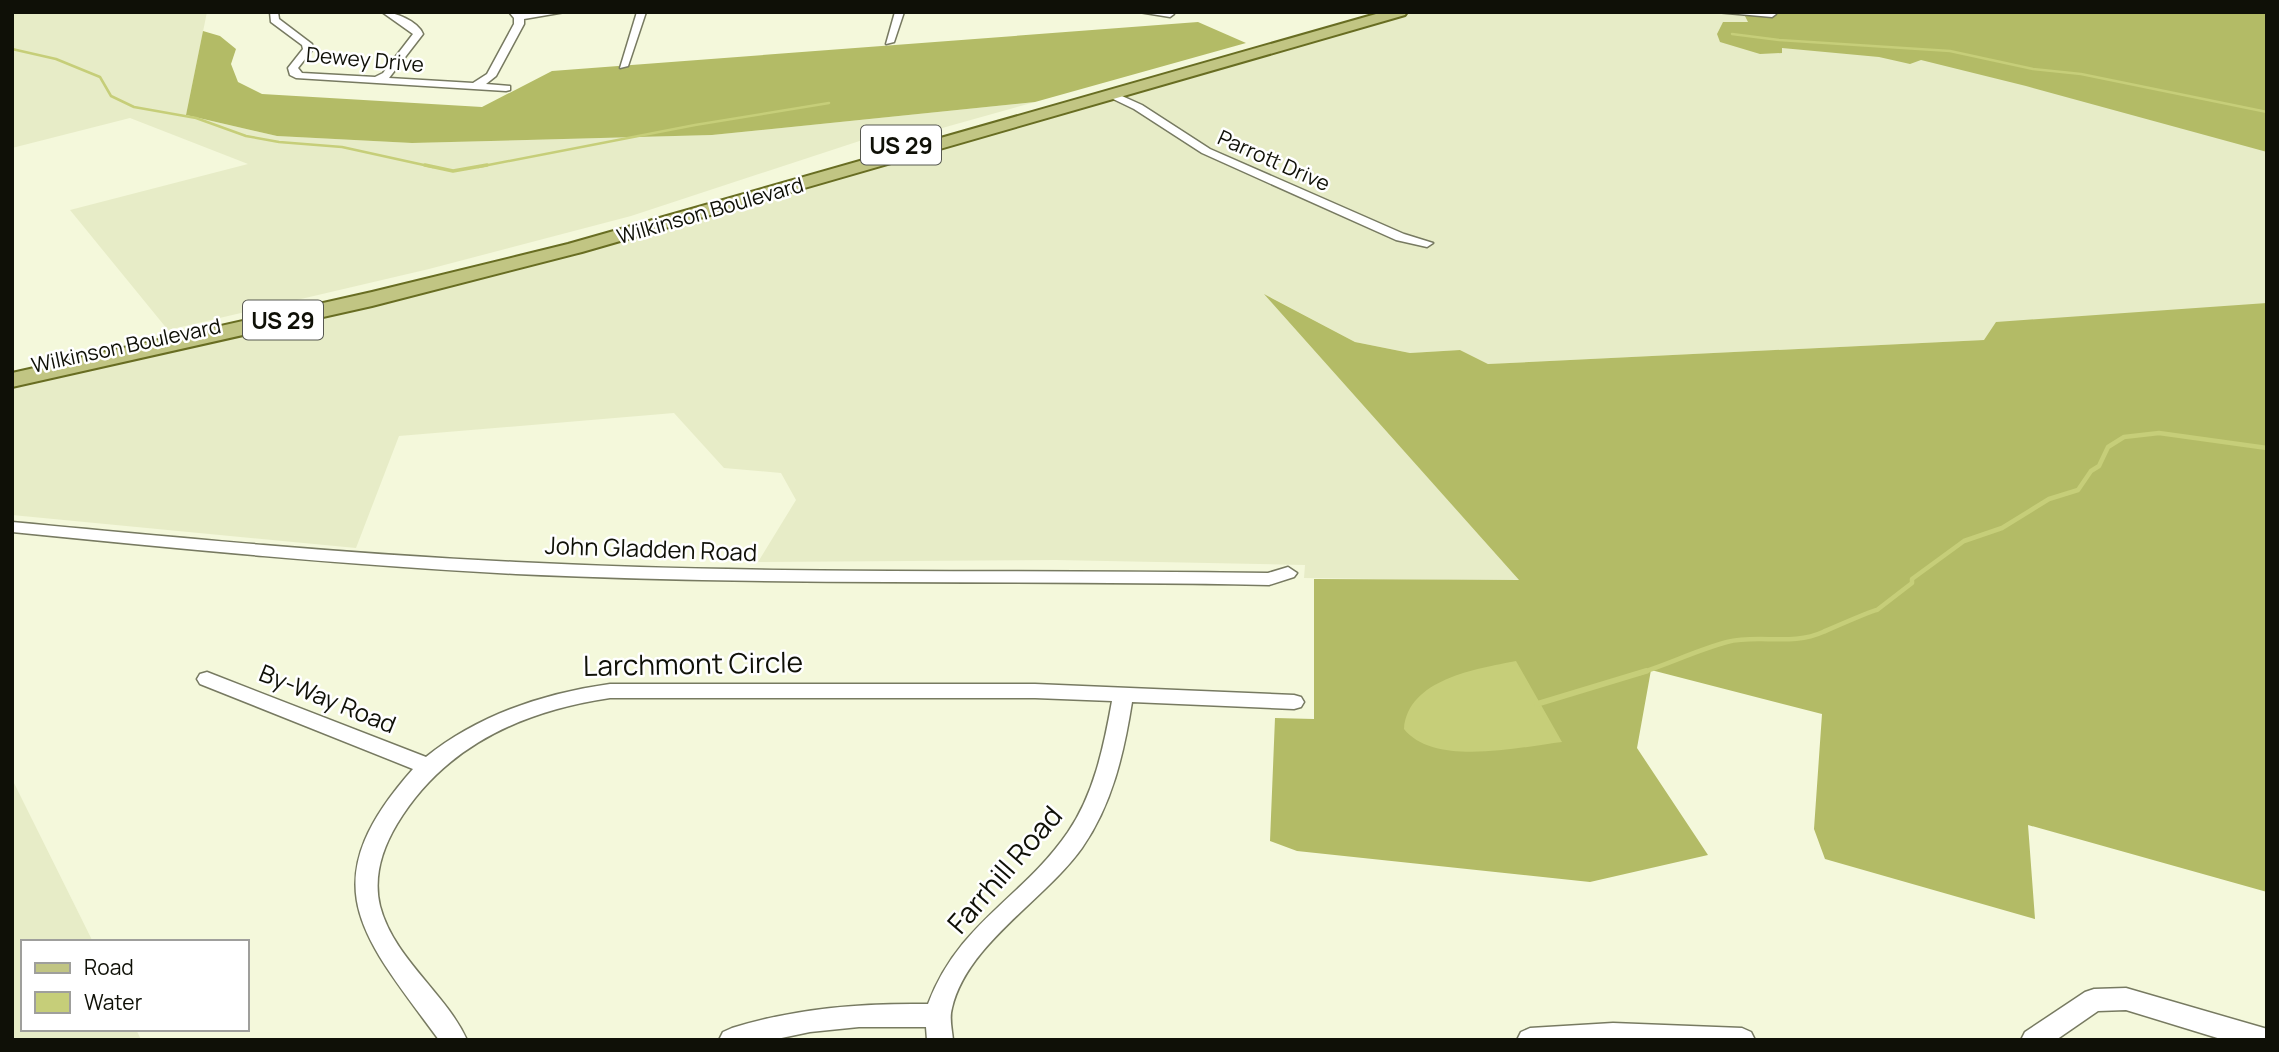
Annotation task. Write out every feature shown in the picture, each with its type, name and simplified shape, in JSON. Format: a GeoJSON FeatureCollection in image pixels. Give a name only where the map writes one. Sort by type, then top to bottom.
{"type":"FeatureCollection","features":[{"type":"Feature","properties":{"kind":"main road","name":"Wilkinson Boulevard"},"geometry":{"type":"LineString","coordinates":[[12,369],[610,239],[915,146],[1373,12]]}},
{"type":"Feature","properties":{"kind":"main road"},"geometry":{"type":"LineString","coordinates":[[887,140],[915,146],[933,155],[948,153],[1105,98],[1400,12]]}},
{"type":"Feature","properties":{"kind":"main road","name":"Wilkinson Boulevard"},"geometry":{"type":"LineString","coordinates":[[12,380],[190,342],[451,275],[704,201],[915,146]]}},
{"type":"Feature","properties":{"kind":"main road"},"geometry":{"type":"LineString","coordinates":[[704,201],[856,148]]}},
{"type":"Feature","properties":{"kind":"street","name":"Dewey Drive"},"geometry":{"type":"LineString","coordinates":[[274,12],[274,20],[307,44],[308,49],[293,68],[294,73],[311,79],[506,88]]}},
{"type":"Feature","properties":{"kind":"street"},"geometry":{"type":"LineString","coordinates":[[376,82],[387,75],[418,34],[417,30],[386,12]]}},
{"type":"Feature","properties":{"kind":"street"},"geometry":{"type":"LineString","coordinates":[[474,86],[491,76],[519,24],[516,15],[561,12]]}},
{"type":"Feature","properties":{"kind":"street"},"geometry":{"type":"LineString","coordinates":[[623,66],[642,12]]}},
{"type":"Feature","properties":{"kind":"street"},"geometry":{"type":"LineString","coordinates":[[888,41],[900,12]]}},
{"type":"Feature","properties":{"kind":"street"},"geometry":{"type":"LineString","coordinates":[[1143,12],[1170,14]]}},
{"type":"Feature","properties":{"kind":"street"},"geometry":{"type":"LineString","coordinates":[[1720,12],[1772,14]]}},
{"type":"Feature","properties":{"kind":"street","name":"Parrott Drive"},"geometry":{"type":"LineString","coordinates":[[1105,98],[1138,107],[1206,151],[1400,237],[1427,243]]}},
{"type":"Feature","properties":{"kind":"street","name":"John Gladden Road"},"geometry":{"type":"LineString","coordinates":[[12,527],[353,559],[541,569],[759,576],[1055,575],[1269,579],[1288,573]]}},
{"type":"Feature","properties":{"kind":"street","name":"By-Way Road"},"geometry":{"type":"LineString","coordinates":[[207,679],[429,767]]}},
{"type":"Feature","properties":{"kind":"street","name":"Larchmont Circle"},"geometry":{"type":"LineString","coordinates":[[454,1040],[389,949],[369,908],[365,877],[372,849],[380,832],[403,796],[429,767],[455,748],[509,719],[560,699],[610,691],[1035,691],[1294,702]]}},
{"type":"Feature","properties":{"kind":"street","name":"Farrhill Road"},"geometry":{"type":"LineString","coordinates":[[939,1028],[950,981],[964,958],[1050,869],[1076,839],[1086,822],[1100,794],[1114,751],[1123,695]]}},
{"type":"Feature","properties":{"kind":"street"},"geometry":{"type":"LineString","coordinates":[[2035,1040],[2094,1000],[2126,999],[2264,1040]]}},
{"type":"Feature","properties":{"kind":"street"},"geometry":{"type":"LineString","coordinates":[[732,1040],[799,1020],[834,1015],[939,1028]]}},
{"type":"Feature","properties":{"kind":"street"},"geometry":{"type":"LineString","coordinates":[[1530,1040],[1613,1035],[1742,1040]]}},
{"type":"Feature","properties":{"kind":"shaded area"},"geometry":{"type":"Polygon","coordinates":[[[12,12],[207,12],[186,115],[277,136],[412,143],[712,135],[1035,102],[903,139],[890,131],[631,216],[429,269],[168,330],[70,210],[248,164],[130,118],[12,148],[12,12]]]}},
{"type":"Feature","properties":{"kind":"shaded area"},"geometry":{"type":"Polygon","coordinates":[[[1415,12],[1743,12],[2267,108],[2267,440],[1984,340],[1488,364],[1460,350],[1410,353],[1355,342],[1266,295],[1520,581],[1304,578],[1305,565],[1056,560],[758,562],[796,500],[781,473],[724,468],[674,413],[399,436],[356,548],[12,515],[12,387],[424,294],[569,256],[1415,12]]]}},
{"type":"Feature","properties":{"kind":"shaded area"},"geometry":{"type":"Polygon","coordinates":[[[1743,12],[2260,12],[2267,14],[2267,152],[1921,60],[1910,64],[1879,57],[1782,48],[1782,53],[1760,54],[1720,42],[1717,34],[1723,22],[1748,22],[1743,12]]]}},
{"type":"Feature","properties":{"kind":"shaded area"},"geometry":{"type":"Polygon","coordinates":[[[1198,22],[1246,43],[1035,102],[712,135],[412,143],[277,136],[186,115],[203,31],[220,36],[236,49],[231,64],[238,82],[262,94],[482,107],[552,71],[1198,22]]]}},
{"type":"Feature","properties":{"kind":"shaded area"},"geometry":{"type":"Polygon","coordinates":[[[1264,294],[1355,342],[1410,353],[1460,350],[1488,364],[1984,340],[1996,322],[2267,303],[2267,892],[2028,825],[2035,919],[1825,859],[1814,829],[1822,714],[1651,670],[1637,748],[1708,855],[1590,882],[1297,851],[1270,841],[1275,718],[1314,719],[1314,579],[1519,580],[1264,294]]]}},
{"type":"Feature","properties":{"kind":"shaded area"},"geometry":{"type":"Polygon","coordinates":[[[12,779],[92,940],[21,940],[21,1031],[137,1031],[141,1040],[12,1040],[12,779]]]}},
{"type":"Feature","properties":{"kind":"water"},"geometry":{"type":"Polygon","coordinates":[[[1516,661],[1562,742],[1478,752],[1456,751],[1435,748],[1418,741],[1404,729],[1408,712],[1418,698],[1431,688],[1464,673],[1516,661]]]}},
{"type":"Feature","properties":{"kind":"waterway"},"geometry":{"type":"LineString","coordinates":[[1732,34],[1779,40],[1950,51],[2033,69],[2081,74],[2267,112]]}},
{"type":"Feature","properties":{"kind":"waterway"},"geometry":{"type":"LineString","coordinates":[[12,49],[56,59],[100,77],[111,96],[134,107],[196,118],[246,136],[279,142],[342,147],[433,167]]}},
{"type":"Feature","properties":{"kind":"waterway"},"geometry":{"type":"LineString","coordinates":[[478,167],[695,125],[829,103]]}},
{"type":"Feature","properties":{"kind":"waterway"},"geometry":{"type":"LineString","coordinates":[[425,165],[453,171],[487,165]]}},
{"type":"Feature","properties":{"kind":"waterway"},"geometry":{"type":"LineString","coordinates":[[1643,672],[1727,642],[1811,636],[1877,610],[1912,583],[1912,579],[1964,541],[2002,528],[2049,499],[2078,490],[2091,471],[2099,466],[2108,447],[2124,437],[2159,433],[2267,448]]}},
{"type":"Feature","properties":{"kind":"waterway"},"geometry":{"type":"LineString","coordinates":[[1537,704],[1643,672]]}}]}
